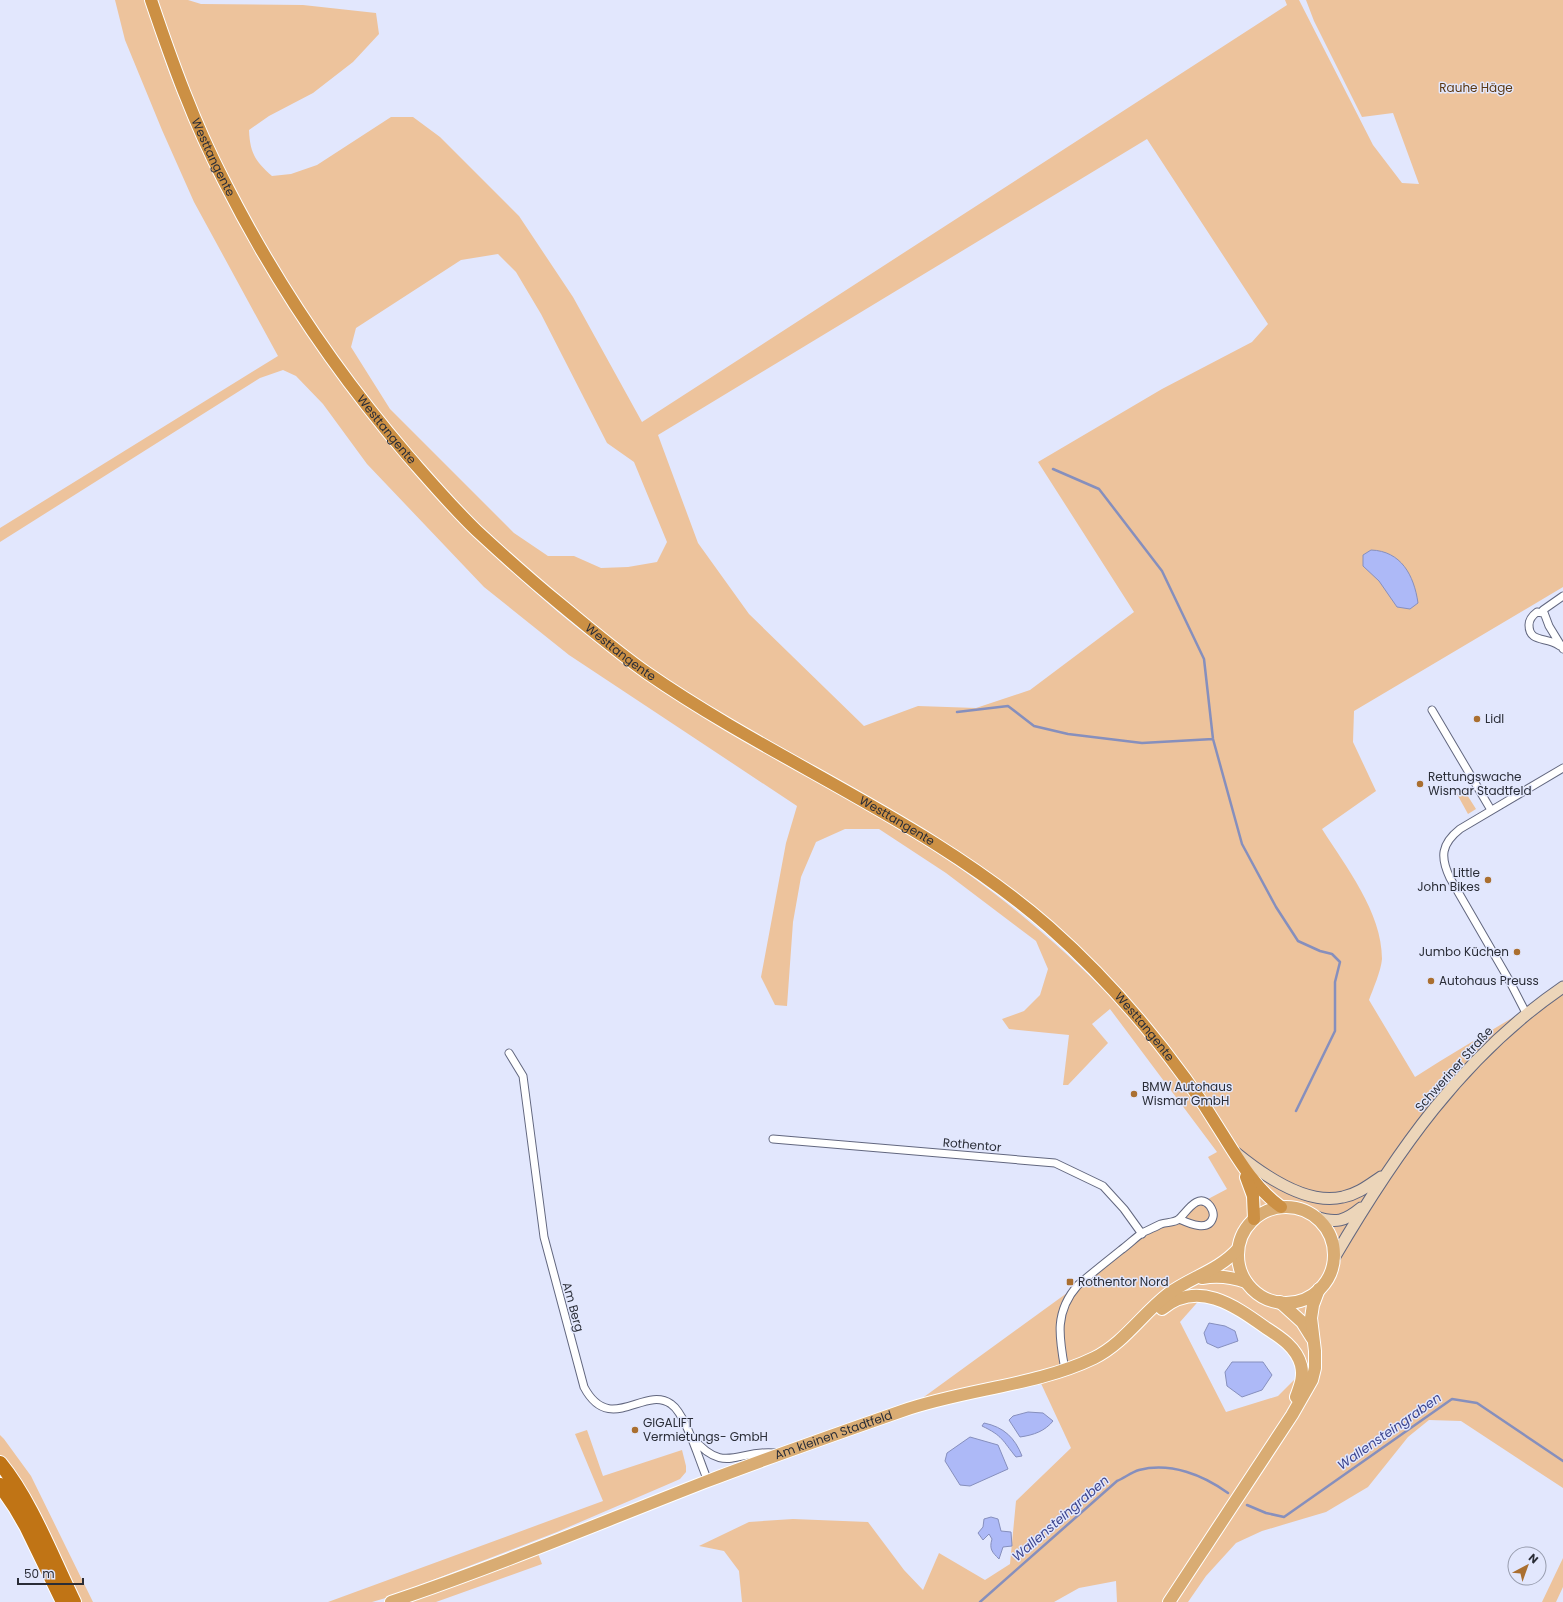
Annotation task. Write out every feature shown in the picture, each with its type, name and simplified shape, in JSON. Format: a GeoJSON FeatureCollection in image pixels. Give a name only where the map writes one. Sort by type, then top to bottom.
{"type":"FeatureCollection","features":[{"type":"Feature","properties":{"kind":"highway","name":"Westtangente"},"geometry":{"type":"LineString","coordinates":[[151,0],[170,56],[204,139],[223,178],[274,272],[326,352],[376,418],[425,475],[474,528],[526,576],[586,626],[645,672],[718,718],[918,832],[962,861],[1048,926],[1089,964],[1154,1038],[1205,1106],[1242,1165],[1262,1191],[1281,1207]]}},
{"type":"Feature","properties":{"kind":"highway","name":"Westtangente"},"geometry":{"type":"LineString","coordinates":[[1242,1165],[1253,1196],[1254,1219]]}},
{"type":"Feature","properties":{"kind":"highway"},"geometry":{"type":"LineString","coordinates":[[0,1463],[11,1476],[24,1499],[74,1602]]}},
{"type":"Feature","properties":{"kind":"highway"},"geometry":{"type":"LineString","coordinates":[[0,1485],[15,1506],[26,1526],[63,1602]]}},
{"type":"Feature","properties":{"kind":"main road","name":"Schweriner Straße"},"geometry":{"type":"LineString","coordinates":[[1334,1258],[1386,1173],[1444,1096],[1506,1031],[1563,987]]}},
{"type":"Feature","properties":{"kind":"main road"},"geometry":{"type":"LineString","coordinates":[[1233,1150],[1265,1175],[1313,1197],[1328,1200],[1354,1194],[1386,1173]]}},
{"type":"Feature","properties":{"kind":"main road","name":"Schweriner Straße"},"geometry":{"type":"LineString","coordinates":[[1316,1217],[1327,1221],[1344,1219],[1366,1204]]}},
{"type":"Feature","properties":{"kind":"main road"},"geometry":{"type":"LineString","coordinates":[[1281,1207],[1296,1208],[1306,1211],[1316,1217],[1324,1225],[1330,1235],[1333,1246],[1334,1258],[1332,1269],[1327,1280],[1311,1296],[1291,1302],[1270,1300],[1253,1290],[1246,1282],[1241,1272],[1238,1260],[1238,1249],[1243,1232],[1254,1219],[1263,1212],[1281,1207]]}},
{"type":"Feature","properties":{"kind":"main road"},"geometry":{"type":"LineString","coordinates":[[1131,1331],[1166,1296],[1180,1286],[1194,1280],[1229,1259],[1238,1249]]}},
{"type":"Feature","properties":{"kind":"main road"},"geometry":{"type":"LineString","coordinates":[[1194,1280],[1221,1276],[1246,1282]]}},
{"type":"Feature","properties":{"kind":"main road"},"geometry":{"type":"LineString","coordinates":[[1169,1602],[1292,1415],[1312,1380],[1315,1368],[1315,1351],[1311,1318],[1313,1305],[1319,1289]]}},
{"type":"Feature","properties":{"kind":"main road"},"geometry":{"type":"LineString","coordinates":[[1131,1331],[1144,1326],[1166,1306],[1180,1298],[1203,1296],[1219,1299],[1232,1305],[1284,1341],[1297,1355],[1301,1365],[1302,1378],[1293,1403],[1292,1415]]}},
{"type":"Feature","properties":{"kind":"main road"},"geometry":{"type":"LineString","coordinates":[[1280,1302],[1302,1322],[1311,1336],[1315,1351]]}},
{"type":"Feature","properties":{"kind":"main road","name":"Am kleinen Stadtfeld"},"geometry":{"type":"LineString","coordinates":[[391,1602],[536,1548],[708,1481],[906,1410],[948,1397],[1065,1370],[1096,1357],[1115,1345],[1131,1331]]}},
{"type":"Feature","properties":{"kind":"street"},"geometry":{"type":"LineString","coordinates":[[1543,613],[1543,610],[1563,596]]}},
{"type":"Feature","properties":{"kind":"street"},"geometry":{"type":"LineString","coordinates":[[1543,613],[1537,612],[1532,616],[1529,626],[1530,631],[1536,638],[1551,641],[1562,648]]}},
{"type":"Feature","properties":{"kind":"street"},"geometry":{"type":"LineString","coordinates":[[1543,613],[1562,648]]}},
{"type":"Feature","properties":{"kind":"street"},"geometry":{"type":"LineString","coordinates":[[1432,710],[1491,810]]}},
{"type":"Feature","properties":{"kind":"street"},"geometry":{"type":"LineString","coordinates":[[1527,1015],[1509,980],[1450,878],[1444,863],[1444,850],[1450,839],[1460,829],[1563,768]]}},
{"type":"Feature","properties":{"kind":"street","name":"Am Berg"},"geometry":{"type":"LineString","coordinates":[[509,1053],[523,1076],[544,1237],[584,1386],[594,1401],[608,1409],[624,1408],[653,1400],[666,1401],[671,1404],[679,1412],[708,1481]]}},
{"type":"Feature","properties":{"kind":"street","name":"Rothentor"},"geometry":{"type":"LineString","coordinates":[[773,1139],[1055,1163],[1103,1186],[1124,1209],[1142,1234]]}},
{"type":"Feature","properties":{"kind":"street"},"geometry":{"type":"LineString","coordinates":[[1065,1370],[1061,1344],[1060,1320],[1068,1296],[1078,1285],[1142,1234],[1162,1224],[1179,1219],[1190,1206],[1195,1203],[1202,1202],[1208,1204],[1212,1210],[1213,1216],[1211,1222],[1207,1225],[1192,1225],[1179,1219]]}},
{"type":"Feature","properties":{"kind":"street"},"geometry":{"type":"LineString","coordinates":[[688,1432],[702,1448],[717,1457],[737,1458],[762,1453],[782,1454]]}},
{"type":"Feature","properties":{"kind":"green space","name":"Rauhe Häge"},"geometry":{"type":"Polygon","coordinates":[[[115,0],[145,0],[170,75],[194,132],[230,207],[269,275],[299,322],[364,413],[437,497],[476,537],[558,612],[593,640],[649,680],[717,725],[902,831],[975,879],[1048,938],[1117,1003],[1120,1000],[1007,893],[645,672],[526,576],[376,418],[244,220],[151,0],[188,0],[201,4],[303,5],[376,13],[379,34],[353,62],[313,93],[269,116],[249,130],[254,156],[261,166],[272,176],[291,174],[317,165],[391,117],[413,117],[440,137],[519,216],[573,297],[642,422],[1287,5],[1285,0],[1299,0],[1373,145],[1402,183],[1419,184],[1393,113],[1362,117],[1314,21],[1306,0],[1563,0],[1563,587],[1354,711],[1353,742],[1376,791],[1322,829],[1352,874],[1376,924],[1382,959],[1379,974],[1369,1000],[1415,1077],[1563,986],[1563,1488],[1461,1421],[1429,1420],[1408,1437],[1368,1487],[1326,1512],[1262,1531],[1236,1543],[1206,1576],[1188,1602],[1117,1602],[1116,1581],[1079,1588],[1054,1602],[742,1602],[739,1571],[724,1551],[699,1546],[749,1522],[793,1519],[868,1522],[904,1570],[923,1590],[939,1553],[985,1580],[1010,1564],[1016,1501],[1071,1448],[1038,1377],[906,1410],[1078,1285],[1142,1234],[1227,1189],[1208,1157],[1217,1152],[1110,1009],[1092,1024],[1108,1043],[1068,1085],[1063,1085],[1069,1035],[1009,1029],[1002,1019],[1024,1011],[1040,995],[1048,969],[1036,941],[946,873],[879,829],[845,829],[816,842],[801,877],[793,922],[787,1006],[775,1005],[761,977],[786,843],[797,806],[569,655],[484,587],[367,464],[323,404],[296,376],[283,370],[260,378],[0,542],[0,528],[278,356],[194,202],[162,130],[125,40],[115,0]],[[1147,139],[658,435],[698,543],[749,614],[864,726],[918,706],[976,708],[1030,690],[1134,612],[1038,462],[1162,389],[1252,342],[1268,324],[1147,139]],[[498,254],[461,260],[356,328],[351,347],[390,409],[514,533],[548,556],[574,556],[601,568],[628,567],[657,562],[667,542],[634,462],[607,443],[541,314],[516,272],[498,254]],[[1203,1296],[1180,1322],[1226,1412],[1278,1396],[1302,1372],[1291,1347],[1203,1296]]]}},
{"type":"Feature","properties":{"kind":"green space"},"geometry":{"type":"Polygon","coordinates":[[[1464,790],[1476,809],[1468,814],[1457,794],[1464,790]]]}},
{"type":"Feature","properties":{"kind":"green space"},"geometry":{"type":"Polygon","coordinates":[[[587,1430],[603,1476],[682,1450],[686,1472],[680,1479],[557,1532],[389,1597],[372,1602],[328,1602],[603,1501],[575,1434],[587,1430]]]}},
{"type":"Feature","properties":{"kind":"green space"},"geometry":{"type":"Polygon","coordinates":[[[0,1435],[31,1476],[93,1602],[78,1602],[0,1458],[0,1435]]]}},
{"type":"Feature","properties":{"kind":"green space"},"geometry":{"type":"Polygon","coordinates":[[[537,1551],[542,1564],[436,1602],[396,1602],[537,1551]]]}},
{"type":"Feature","properties":{"kind":"green space"},"geometry":{"type":"Polygon","coordinates":[[[1563,1558],[1563,1587],[1556,1602],[1542,1602],[1563,1558]]]}},
{"type":"Feature","properties":{"kind":"water"},"geometry":{"type":"Polygon","coordinates":[[[1371,550],[1381,551],[1390,555],[1404,566],[1413,583],[1418,603],[1410,609],[1397,607],[1379,581],[1363,566],[1363,555],[1371,550]]]}},
{"type":"Feature","properties":{"kind":"water"},"geometry":{"type":"Polygon","coordinates":[[[1209,1323],[1225,1326],[1235,1331],[1238,1341],[1218,1348],[1207,1343],[1204,1333],[1209,1323]]]}},
{"type":"Feature","properties":{"kind":"water"},"geometry":{"type":"Polygon","coordinates":[[[1232,1362],[1263,1362],[1272,1375],[1262,1390],[1242,1397],[1227,1386],[1225,1372],[1232,1362]]]}},
{"type":"Feature","properties":{"kind":"water"},"geometry":{"type":"Polygon","coordinates":[[[1028,1412],[1043,1413],[1053,1421],[1039,1432],[1020,1437],[1009,1420],[1013,1416],[1028,1412]]]}},
{"type":"Feature","properties":{"kind":"water"},"geometry":{"type":"Polygon","coordinates":[[[984,1423],[997,1427],[1008,1434],[1016,1444],[1022,1456],[1016,1457],[1005,1442],[982,1426],[984,1423]]]}},
{"type":"Feature","properties":{"kind":"water"},"geometry":{"type":"Polygon","coordinates":[[[970,1437],[998,1445],[1008,1469],[970,1486],[960,1485],[945,1461],[947,1453],[970,1437]]]}},
{"type":"Feature","properties":{"kind":"water"},"geometry":{"type":"Polygon","coordinates":[[[991,1517],[998,1519],[1001,1531],[1011,1532],[1012,1546],[1003,1547],[999,1559],[992,1550],[992,1539],[989,1534],[983,1540],[978,1533],[983,1527],[984,1519],[991,1517]]]}},
{"type":"Feature","properties":{"kind":"waterway"},"geometry":{"type":"LineString","coordinates":[[1053,469],[1099,489],[1162,571],[1204,659],[1213,739],[1242,844],[1276,907],[1298,941],[1320,951],[1332,954],[1340,962],[1335,982],[1335,1031],[1296,1111]]}},
{"type":"Feature","properties":{"kind":"waterway"},"geometry":{"type":"LineString","coordinates":[[957,712],[1008,706],[1034,726],[1068,734],[1142,743],[1213,739]]}},
{"type":"Feature","properties":{"kind":"waterway","name":"Wallensteingraben"},"geometry":{"type":"LineString","coordinates":[[1247,1505],[1266,1513],[1284,1517],[1452,1399],[1477,1403],[1563,1461]]}},
{"type":"Feature","properties":{"kind":"waterway","name":"Wallensteingraben"},"geometry":{"type":"LineString","coordinates":[[980,1602],[1117,1481],[1136,1471],[1151,1468],[1175,1469],[1197,1476],[1228,1493]]}},
{"type":"Feature","properties":{"kind":"place","name":"Lidl"},"geometry":{"type":"Point","coordinates":[1477,719]}},
{"type":"Feature","properties":{"kind":"place","name":"Rettungswache Wismar Stadtfeld"},"geometry":{"type":"Point","coordinates":[1420,784]}},
{"type":"Feature","properties":{"kind":"place","name":"Little John Bikes"},"geometry":{"type":"Point","coordinates":[1488,880]}},
{"type":"Feature","properties":{"kind":"place","name":"Jumbo Küchen"},"geometry":{"type":"Point","coordinates":[1517,952]}},
{"type":"Feature","properties":{"kind":"place","name":"Autohaus Preuss"},"geometry":{"type":"Point","coordinates":[1431,981]}},
{"type":"Feature","properties":{"kind":"place","name":"BMW Autohaus Wismar GmbH"},"geometry":{"type":"Point","coordinates":[1134,1094]}},
{"type":"Feature","properties":{"kind":"place","name":"Rothentor Nord"},"geometry":{"type":"Point","coordinates":[1070,1282]}},
{"type":"Feature","properties":{"kind":"place","name":"GIGALIFT Vermietungs- GmbH"},"geometry":{"type":"Point","coordinates":[635,1430]}}]}
